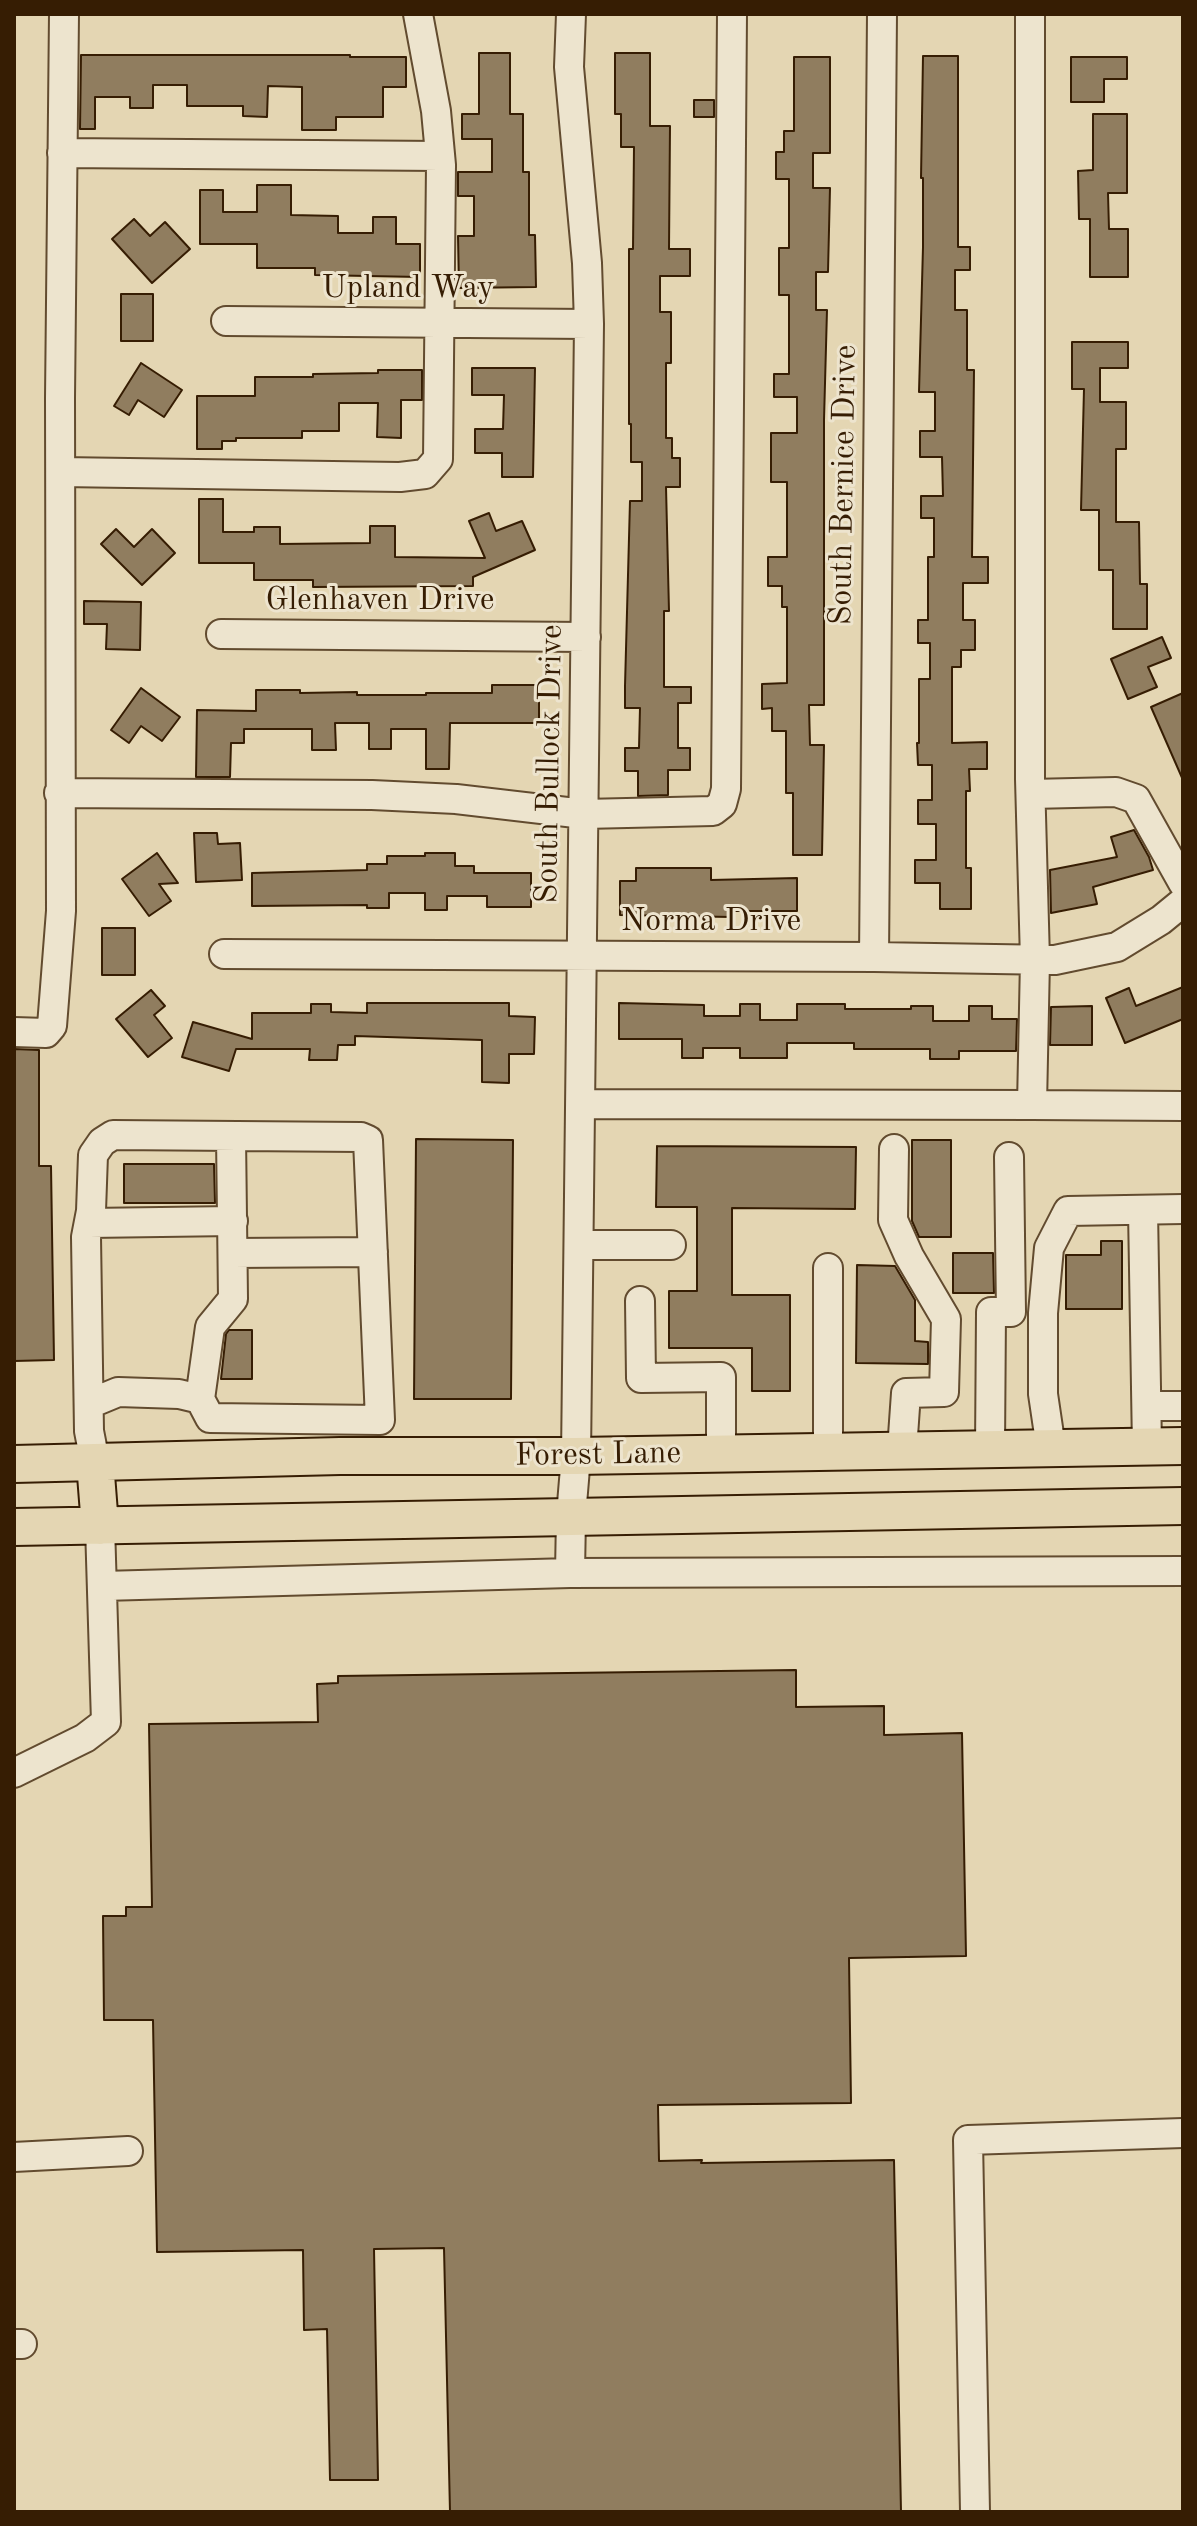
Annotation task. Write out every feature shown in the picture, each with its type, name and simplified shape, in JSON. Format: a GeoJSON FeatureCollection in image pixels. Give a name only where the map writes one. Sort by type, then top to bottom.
{"type":"FeatureCollection","features":[{"type":"Feature","properties":{"kind":"main road","name":"Forest Lane"},"geometry":{"type":"LineString","coordinates":[[14,1464],[340,1456],[576,1456],[1183,1446]]}},
{"type":"Feature","properties":{"kind":"main road"},"geometry":{"type":"LineString","coordinates":[[1051,1448],[1051,1509]]}},
{"type":"Feature","properties":{"kind":"main road"},"geometry":{"type":"LineString","coordinates":[[95,1462],[100,1526]]}},
{"type":"Feature","properties":{"kind":"main road","name":"Forest Lane"},"geometry":{"type":"LineString","coordinates":[[14,1527],[1183,1506]]}},
{"type":"Feature","properties":{"kind":"street"},"geometry":{"type":"LineString","coordinates":[[14,1032],[46,1033],[55,1017],[61,911],[64,14]]}},
{"type":"Feature","properties":{"kind":"street"},"geometry":{"type":"LineString","coordinates":[[61,472],[400,477],[425,474],[438,459],[440,156],[436,111],[418,14]]}},
{"type":"Feature","properties":{"kind":"street","name":"South Bullock Drive"},"geometry":{"type":"LineString","coordinates":[[570,1573],[576,1456],[589,324],[587,263],[569,67],[571,14]]}},
{"type":"Feature","properties":{"kind":"street"},"geometry":{"type":"LineString","coordinates":[[59,793],[372,795],[456,799],[584,814],[713,811],[722,804],[726,789],[732,14]]}},
{"type":"Feature","properties":{"kind":"street","name":"South Bernice Drive"},"geometry":{"type":"LineString","coordinates":[[874,957],[882,14]]}},
{"type":"Feature","properties":{"kind":"street"},"geometry":{"type":"LineString","coordinates":[[1030,14],[1031,794],[1035,960],[1032,1105]]}},
{"type":"Feature","properties":{"kind":"street"},"geometry":{"type":"LineString","coordinates":[[62,153],[440,156]]}},
{"type":"Feature","properties":{"kind":"street","name":"Upland Way"},"geometry":{"type":"LineString","coordinates":[[226,321],[589,324]]}},
{"type":"Feature","properties":{"kind":"street","name":"Glenhaven Drive"},"geometry":{"type":"LineString","coordinates":[[221,634],[586,637]]}},
{"type":"Feature","properties":{"kind":"street"},"geometry":{"type":"LineString","coordinates":[[1031,794],[1116,792],[1136,799],[1183,883]]}},
{"type":"Feature","properties":{"kind":"street","name":"Norma Drive"},"geometry":{"type":"LineString","coordinates":[[224,954],[1055,960],[1117,947],[1161,920],[1183,902]]}},
{"type":"Feature","properties":{"kind":"street"},"geometry":{"type":"LineString","coordinates":[[581,1104],[1183,1106]]}},
{"type":"Feature","properties":{"kind":"street"},"geometry":{"type":"LineString","coordinates":[[89,1404],[118,1392],[179,1394],[205,1409],[380,1420],[368,1140],[361,1137],[113,1135],[102,1142],[93,1155],[86,1237],[89,1431],[95,1462]]}},
{"type":"Feature","properties":{"kind":"street"},"geometry":{"type":"LineString","coordinates":[[212,1459],[205,1409],[210,1327],[233,1299],[231,1136]]}},
{"type":"Feature","properties":{"kind":"street"},"geometry":{"type":"LineString","coordinates":[[894,1149],[893,1220],[909,1256],[946,1319],[944,1392],[906,1393],[902,1450]]}},
{"type":"Feature","properties":{"kind":"street"},"geometry":{"type":"LineString","coordinates":[[990,1449],[991,1312],[1011,1312],[1009,1157]]}},
{"type":"Feature","properties":{"kind":"street"},"geometry":{"type":"LineString","coordinates":[[1051,1448],[1043,1394],[1043,1313],[1049,1248],[1068,1211],[1183,1209]]}},
{"type":"Feature","properties":{"kind":"street"},"geometry":{"type":"LineString","coordinates":[[1143,1210],[1147,1447]]}},
{"type":"Feature","properties":{"kind":"street"},"geometry":{"type":"LineString","coordinates":[[89,1223],[233,1221]]}},
{"type":"Feature","properties":{"kind":"street"},"geometry":{"type":"LineString","coordinates":[[579,1245],[671,1245]]}},
{"type":"Feature","properties":{"kind":"street"},"geometry":{"type":"LineString","coordinates":[[233,1253],[373,1252]]}},
{"type":"Feature","properties":{"kind":"street"},"geometry":{"type":"LineString","coordinates":[[828,1268],[828,1452]]}},
{"type":"Feature","properties":{"kind":"street"},"geometry":{"type":"LineString","coordinates":[[640,1301],[641,1378],[721,1377],[721,1454]]}},
{"type":"Feature","properties":{"kind":"street"},"geometry":{"type":"LineString","coordinates":[[1147,1406],[1183,1406]]}},
{"type":"Feature","properties":{"kind":"street"},"geometry":{"type":"LineString","coordinates":[[14,1773],[85,1738],[106,1722],[100,1526]]}},
{"type":"Feature","properties":{"kind":"street"},"geometry":{"type":"LineString","coordinates":[[103,1586],[570,1573],[1183,1571]]}},
{"type":"Feature","properties":{"kind":"street"},"geometry":{"type":"LineString","coordinates":[[975,2512],[968,2140],[1183,2133]]}},
{"type":"Feature","properties":{"kind":"street"},"geometry":{"type":"LineString","coordinates":[[14,2157],[128,2151]]}},
{"type":"Feature","properties":{"kind":"building"},"geometry":{"type":"Polygon","coordinates":[[[479,53],[510,53],[510,114],[523,114],[523,172],[529,172],[529,235],[535,235],[536,287],[459,288],[458,236],[474,236],[474,196],[458,196],[458,172],[492,172],[492,139],[462,139],[462,114],[479,114],[479,53]]]}},
{"type":"Feature","properties":{"kind":"building"},"geometry":{"type":"Polygon","coordinates":[[[615,53],[650,53],[650,126],[670,126],[669,249],[690,249],[690,276],[660,276],[660,312],[671,312],[671,363],[666,363],[666,438],[672,438],[672,458],[680,458],[680,487],[666,487],[669,611],[664,611],[664,687],[691,687],[691,703],[678,703],[678,748],[690,748],[690,770],[668,770],[668,795],[638,796],[638,771],[625,771],[625,748],[639,748],[640,708],[625,708],[625,686],[630,501],[642,501],[642,462],[631,462],[629,424],[629,249],[633,249],[634,147],[621,147],[621,114],[615,114],[615,53]]]}},
{"type":"Feature","properties":{"kind":"building"},"geometry":{"type":"Polygon","coordinates":[[[81,55],[406,57],[406,87],[383,87],[383,117],[336,117],[336,130],[302,130],[302,87],[268,86],[267,117],[243,116],[243,106],[187,106],[187,85],[153,85],[153,108],[130,108],[130,97],[95,97],[95,129],[80,129],[81,55]]]}},
{"type":"Feature","properties":{"kind":"building"},"geometry":{"type":"Polygon","coordinates":[[[923,56],[958,56],[958,247],[970,247],[970,270],[955,270],[955,310],[967,310],[967,370],[974,370],[972,557],[988,557],[988,583],[963,583],[963,620],[975,620],[975,650],[961,650],[961,667],[952,667],[952,743],[987,742],[987,769],[969,769],[970,791],[966,791],[966,868],[971,868],[971,909],[940,909],[940,883],[915,883],[915,860],[936,860],[936,824],[918,824],[918,800],[932,800],[932,765],[918,765],[917,743],[919,679],[930,679],[930,643],[918,643],[918,620],[928,620],[928,557],[934,557],[934,518],[921,518],[921,496],[943,496],[942,457],[920,457],[920,431],[935,431],[935,392],[919,392],[923,56]]]}},
{"type":"Feature","properties":{"kind":"building"},"geometry":{"type":"Polygon","coordinates":[[[794,57],[830,57],[830,153],[813,153],[813,188],[830,188],[828,272],[816,272],[816,310],[827,310],[824,705],[809,705],[810,745],[824,745],[822,855],[793,855],[793,793],[786,793],[786,731],[772,731],[772,708],[762,709],[762,684],[787,683],[787,607],[782,607],[782,586],[768,586],[768,557],[787,557],[787,482],[771,482],[771,433],[797,433],[797,397],[774,397],[774,374],[789,374],[789,295],[779,295],[779,248],[789,248],[789,179],[776,179],[776,152],[784,152],[784,131],[794,131],[794,57]]]}},
{"type":"Feature","properties":{"kind":"building"},"geometry":{"type":"Polygon","coordinates":[[[1071,57],[1127,57],[1127,79],[1104,79],[1104,102],[1071,102],[1071,57]]]}},
{"type":"Feature","properties":{"kind":"building"},"geometry":{"type":"Polygon","coordinates":[[[694,100],[714,100],[714,117],[694,117],[694,100]]]}},
{"type":"Feature","properties":{"kind":"building"},"geometry":{"type":"Polygon","coordinates":[[[1093,114],[1127,114],[1127,193],[1108,193],[1109,229],[1128,229],[1128,277],[1090,277],[1090,219],[1079,219],[1078,171],[1093,170],[1093,114]]]}},
{"type":"Feature","properties":{"kind":"building"},"geometry":{"type":"Polygon","coordinates":[[[257,185],[291,185],[291,215],[338,216],[338,233],[373,233],[373,217],[396,217],[396,244],[420,244],[420,277],[315,275],[315,268],[257,268],[257,244],[200,244],[200,190],[223,190],[223,212],[257,212],[257,185]]]}},
{"type":"Feature","properties":{"kind":"building"},"geometry":{"type":"Polygon","coordinates":[[[134,219],[150,236],[165,222],[190,249],[152,283],[112,239],[134,219]]]}},
{"type":"Feature","properties":{"kind":"building"},"geometry":{"type":"Polygon","coordinates":[[[121,294],[153,294],[153,341],[121,341],[121,294]]]}},
{"type":"Feature","properties":{"kind":"building"},"geometry":{"type":"Polygon","coordinates":[[[1072,342],[1128,342],[1128,368],[1100,368],[1100,402],[1126,402],[1126,449],[1116,449],[1116,522],[1139,522],[1140,584],[1147,584],[1147,629],[1113,629],[1113,570],[1099,570],[1099,510],[1081,510],[1084,389],[1072,389],[1072,342]]]}},
{"type":"Feature","properties":{"kind":"building"},"geometry":{"type":"Polygon","coordinates":[[[141,363],[182,390],[164,417],[138,400],[129,415],[114,406],[141,363]]]}},
{"type":"Feature","properties":{"kind":"building"},"geometry":{"type":"Polygon","coordinates":[[[472,368],[535,368],[533,477],[502,477],[502,453],[475,453],[475,429],[503,429],[504,395],[472,395],[472,368]]]}},
{"type":"Feature","properties":{"kind":"building"},"geometry":{"type":"Polygon","coordinates":[[[378,370],[422,370],[422,400],[401,400],[401,438],[377,437],[378,403],[339,403],[339,431],[302,431],[302,438],[236,438],[236,441],[222,441],[222,449],[197,449],[197,396],[255,396],[255,377],[313,377],[313,374],[378,373],[378,370]]]}},
{"type":"Feature","properties":{"kind":"building"},"geometry":{"type":"Polygon","coordinates":[[[199,499],[223,499],[223,532],[254,532],[254,527],[280,527],[280,544],[370,543],[370,526],[395,526],[395,557],[485,558],[469,521],[489,513],[496,531],[522,521],[535,550],[473,577],[473,586],[313,587],[313,580],[254,580],[254,563],[199,563],[199,499]]]}},
{"type":"Feature","properties":{"kind":"building"},"geometry":{"type":"Polygon","coordinates":[[[116,529],[134,547],[152,529],[175,553],[142,585],[101,544],[116,529]]]}},
{"type":"Feature","properties":{"kind":"building"},"geometry":{"type":"Polygon","coordinates":[[[84,601],[141,602],[140,650],[106,649],[107,624],[84,624],[84,601]]]}},
{"type":"Feature","properties":{"kind":"building"},"geometry":{"type":"Polygon","coordinates":[[[1162,637],[1171,658],[1148,667],[1157,687],[1128,699],[1111,659],[1162,637]]]}},
{"type":"Feature","properties":{"kind":"building"},"geometry":{"type":"Polygon","coordinates":[[[492,685],[539,685],[539,723],[450,723],[449,769],[426,769],[426,729],[391,729],[391,749],[369,749],[369,723],[335,723],[336,750],[312,750],[312,729],[244,729],[244,743],[231,743],[230,777],[196,777],[197,710],[256,711],[256,690],[426,695],[492,693],[492,685]]]}},
{"type":"Feature","properties":{"kind":"building"},"geometry":{"type":"Polygon","coordinates":[[[141,688],[180,717],[162,741],[141,726],[129,743],[111,730],[141,688]]]}},
{"type":"Feature","properties":{"kind":"building"},"geometry":{"type":"Polygon","coordinates":[[[1183,693],[1183,780],[1151,707],[1183,693]]]}},
{"type":"Feature","properties":{"kind":"building"},"geometry":{"type":"Polygon","coordinates":[[[1134,830],[1153,870],[1093,887],[1097,904],[1051,913],[1050,870],[1117,857],[1111,837],[1134,830]]]}},
{"type":"Feature","properties":{"kind":"building"},"geometry":{"type":"Polygon","coordinates":[[[194,833],[217,833],[218,844],[240,843],[242,880],[196,882],[194,833]]]}},
{"type":"Feature","properties":{"kind":"building"},"geometry":{"type":"Polygon","coordinates":[[[157,853],[178,883],[159,884],[171,901],[149,916],[122,879],[157,853]]]}},
{"type":"Feature","properties":{"kind":"building"},"geometry":{"type":"Polygon","coordinates":[[[425,853],[455,853],[455,866],[474,866],[474,873],[531,873],[531,907],[487,907],[487,896],[447,896],[447,910],[425,910],[425,893],[389,893],[389,908],[367,908],[367,905],[252,906],[252,873],[367,870],[367,864],[387,864],[387,856],[425,856],[425,853]]]}},
{"type":"Feature","properties":{"kind":"building"},"geometry":{"type":"Polygon","coordinates":[[[636,868],[711,868],[711,880],[797,878],[797,911],[731,911],[731,917],[620,915],[620,881],[636,881],[636,868]]]}},
{"type":"Feature","properties":{"kind":"building"},"geometry":{"type":"Polygon","coordinates":[[[102,928],[135,928],[135,975],[102,975],[102,928]]]}},
{"type":"Feature","properties":{"kind":"building"},"geometry":{"type":"Polygon","coordinates":[[[1183,987],[1183,1019],[1125,1043],[1106,998],[1129,988],[1136,1006],[1183,987]]]}},
{"type":"Feature","properties":{"kind":"building"},"geometry":{"type":"Polygon","coordinates":[[[151,990],[165,1006],[154,1015],[172,1038],[148,1057],[116,1019],[151,990]]]}},
{"type":"Feature","properties":{"kind":"building"},"geometry":{"type":"Polygon","coordinates":[[[367,1003],[509,1003],[509,1016],[535,1017],[534,1054],[509,1054],[509,1083],[482,1082],[482,1040],[355,1036],[355,1045],[338,1045],[337,1060],[309,1060],[310,1049],[236,1049],[229,1071],[182,1057],[193,1022],[252,1039],[252,1013],[311,1013],[311,1004],[331,1004],[331,1012],[367,1013],[367,1003]]]}},
{"type":"Feature","properties":{"kind":"building"},"geometry":{"type":"Polygon","coordinates":[[[619,1003],[704,1005],[704,1016],[740,1016],[740,1004],[760,1004],[760,1020],[797,1020],[797,1004],[845,1004],[845,1009],[933,1006],[933,1021],[969,1021],[969,1006],[992,1006],[992,1019],[1017,1019],[1016,1051],[959,1051],[959,1059],[930,1059],[930,1049],[854,1049],[854,1043],[787,1043],[787,1058],[740,1058],[740,1048],[703,1048],[703,1058],[682,1058],[682,1039],[619,1039],[619,1003]]]}},
{"type":"Feature","properties":{"kind":"building"},"geometry":{"type":"Polygon","coordinates":[[[1092,1006],[1092,1045],[1050,1045],[1051,1007],[1092,1006]]]}},
{"type":"Feature","properties":{"kind":"building"},"geometry":{"type":"Polygon","coordinates":[[[14,1049],[39,1050],[39,1166],[51,1166],[54,1360],[14,1361],[14,1049]]]}},
{"type":"Feature","properties":{"kind":"building"},"geometry":{"type":"Polygon","coordinates":[[[416,1139],[513,1140],[511,1399],[414,1399],[416,1139]]]}},
{"type":"Feature","properties":{"kind":"building"},"geometry":{"type":"Polygon","coordinates":[[[912,1140],[951,1140],[951,1237],[919,1237],[912,1221],[912,1140]]]}},
{"type":"Feature","properties":{"kind":"building"},"geometry":{"type":"Polygon","coordinates":[[[657,1146],[856,1147],[855,1209],[732,1208],[732,1295],[790,1295],[790,1391],[752,1391],[752,1348],[669,1348],[669,1291],[697,1291],[697,1207],[656,1207],[657,1146]]]}},
{"type":"Feature","properties":{"kind":"building"},"geometry":{"type":"Polygon","coordinates":[[[124,1164],[214,1164],[215,1203],[124,1203],[124,1164]]]}},
{"type":"Feature","properties":{"kind":"building"},"geometry":{"type":"Polygon","coordinates":[[[1101,1241],[1122,1241],[1122,1309],[1066,1309],[1066,1255],[1101,1255],[1101,1241]]]}},
{"type":"Feature","properties":{"kind":"building"},"geometry":{"type":"Polygon","coordinates":[[[953,1253],[993,1253],[994,1293],[953,1293],[953,1253]]]}},
{"type":"Feature","properties":{"kind":"building"},"geometry":{"type":"Polygon","coordinates":[[[857,1265],[895,1266],[915,1300],[915,1341],[928,1342],[928,1364],[856,1363],[857,1265]]]}},
{"type":"Feature","properties":{"kind":"building"},"geometry":{"type":"Polygon","coordinates":[[[229,1330],[252,1330],[252,1379],[221,1379],[229,1330]]]}},
{"type":"Feature","properties":{"kind":"building"},"geometry":{"type":"Polygon","coordinates":[[[796,1670],[796,1707],[884,1706],[884,1735],[962,1733],[966,1956],[849,1958],[851,2103],[658,2105],[659,2161],[894,2160],[901,2512],[450,2512],[444,2248],[374,2249],[378,2480],[330,2480],[327,2329],[304,2330],[303,2250],[157,2252],[153,2020],[104,2020],[103,1916],[126,1916],[126,1907],[152,1907],[149,1724],[318,1722],[317,1684],[338,1683],[338,1676],[796,1670]]]}}]}
